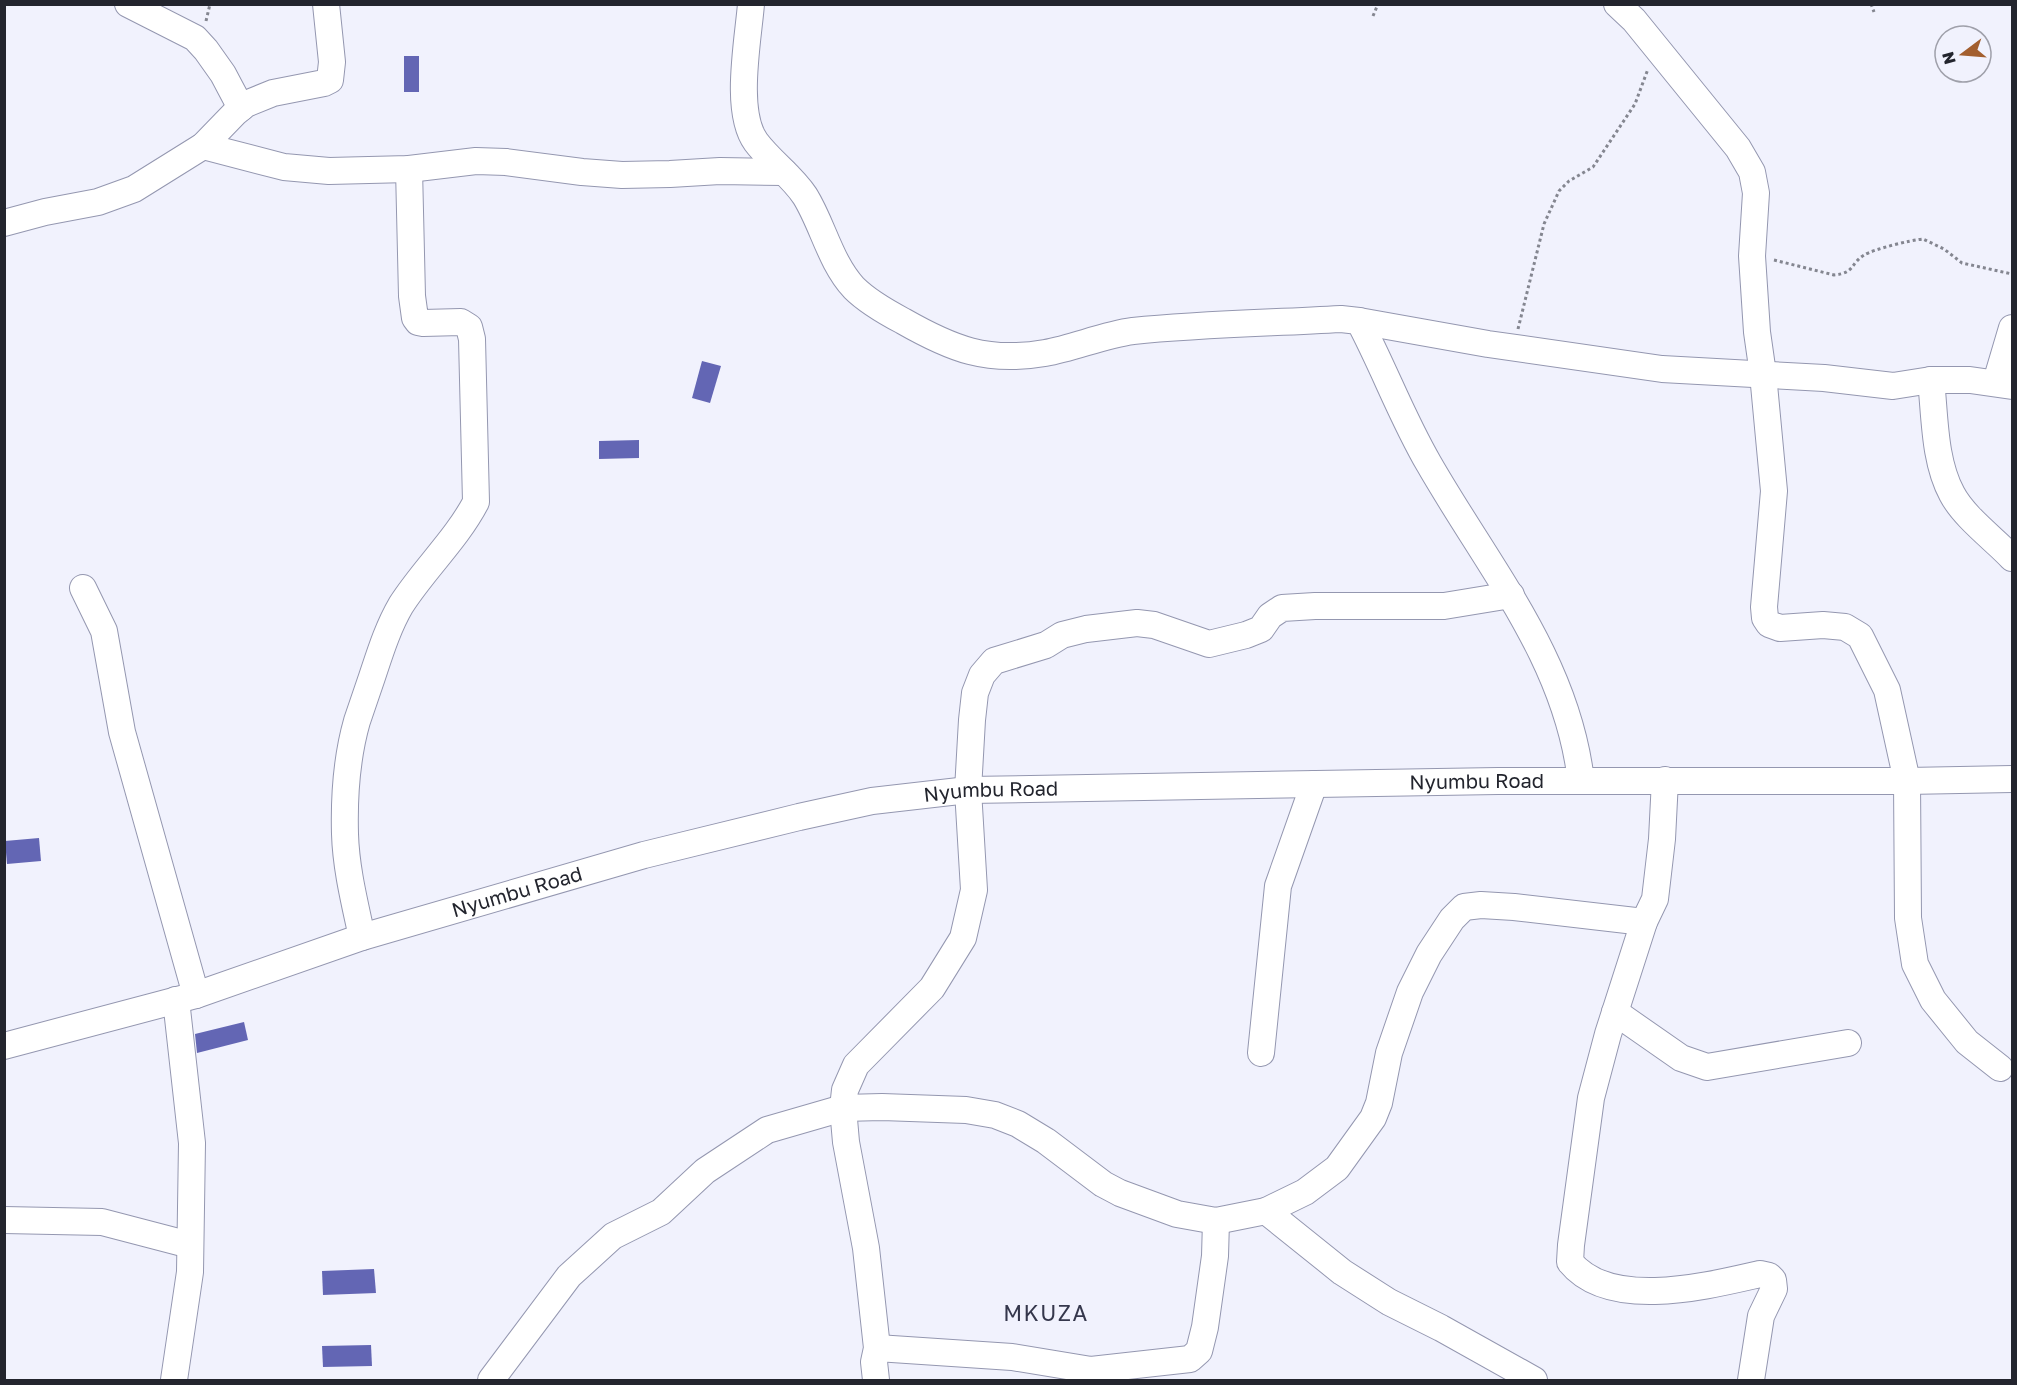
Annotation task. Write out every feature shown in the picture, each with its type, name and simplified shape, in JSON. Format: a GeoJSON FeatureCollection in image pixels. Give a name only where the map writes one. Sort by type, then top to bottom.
{"type":"FeatureCollection","features":[{"type":"Feature","properties":{"kind":"street"},"geometry":{"type":"LineString","coordinates":[[128,4],[195,38],[207,50],[223,74],[241,108]]}},
{"type":"Feature","properties":{"kind":"street"},"geometry":{"type":"LineString","coordinates":[[4,223],[98,202],[134,189],[203,146],[241,108],[257,98],[330,80],[332,62],[326,4]]}},
{"type":"Feature","properties":{"kind":"street"},"geometry":{"type":"LineString","coordinates":[[751,4],[744,89],[748,128],[756,142],[805,196],[836,262],[854,288],[878,307],[915,328],[969,352],[993,356],[1045,353],[1131,332],[1341,319],[1662,369],[1824,378],[1893,386],[1931,380],[1970,380],[2004,384],[2013,328]]}},
{"type":"Feature","properties":{"kind":"street"},"geometry":{"type":"LineString","coordinates":[[1627,10],[1654,47],[1738,148],[1752,172],[1756,194],[1752,256],[1757,332],[1774,491],[1765,618],[1769,624],[1780,628],[1823,625],[1845,627],[1860,636],[1887,690],[1907,781],[1908,918],[1915,964],[1933,1000],[1967,1042],[2000,1068]]}},
{"type":"Feature","properties":{"kind":"street"},"geometry":{"type":"LineString","coordinates":[[203,146],[284,167],[330,171],[409,169],[476,161],[506,162],[622,175],[720,171],[784,172]]}},
{"type":"Feature","properties":{"kind":"street"},"geometry":{"type":"LineString","coordinates":[[362,938],[350,883],[345,835],[349,763],[357,723],[382,649],[399,609],[417,580],[443,551],[476,502],[472,339],[469,327],[461,322],[423,323],[418,322],[415,318],[412,296],[409,169]]}},
{"type":"Feature","properties":{"kind":"street"},"geometry":{"type":"LineString","coordinates":[[1359,321],[1412,434],[1430,467],[1511,595],[1558,686],[1578,750],[1581,780]]}},
{"type":"Feature","properties":{"kind":"street"},"geometry":{"type":"LineString","coordinates":[[1931,380],[1944,475],[1953,495],[1965,511],[2013,558]]}},
{"type":"Feature","properties":{"kind":"street"},"geometry":{"type":"LineString","coordinates":[[83,588],[104,631],[122,732],[186,998],[192,1143],[190,1272],[174,1380]]}},
{"type":"Feature","properties":{"kind":"street"},"geometry":{"type":"LineString","coordinates":[[876,1380],[874,1362],[877,1348],[866,1248],[846,1142],[843,1108],[845,1090],[856,1065],[932,988],[963,939],[974,890],[968,790],[975,693],[982,675],[994,661],[1046,645],[1062,635],[1086,630],[1137,623],[1154,625],[1209,644],[1228,641],[1261,628],[1270,616],[1282,608],[1444,606],[1511,595]]}},
{"type":"Feature","properties":{"kind":"street","name":"Nyumbu Road"},"geometry":{"type":"LineString","coordinates":[[4,1046],[186,998],[362,938],[644,855],[799,816],[872,801],[968,790],[1581,780],[2013,779]]}},
{"type":"Feature","properties":{"kind":"street"},"geometry":{"type":"LineString","coordinates":[[1665,780],[1662,839],[1655,899],[1644,922],[1615,1012],[1591,1098],[1570,1262],[1580,1274],[1600,1284],[1622,1289],[1687,1290],[1760,1274],[1768,1276],[1773,1280],[1774,1289],[1761,1316],[1751,1380]]}},
{"type":"Feature","properties":{"kind":"street"},"geometry":{"type":"LineString","coordinates":[[1261,1053],[1278,886],[1314,784]]}},
{"type":"Feature","properties":{"kind":"street"},"geometry":{"type":"LineString","coordinates":[[491,1380],[569,1276],[613,1236],[661,1212],[705,1171],[767,1130],[843,1108],[966,1110],[995,1115],[1018,1124],[1103,1184],[1119,1193],[1177,1214],[1216,1221],[1266,1211],[1305,1192],[1337,1168],[1373,1118],[1379,1103],[1389,1053],[1410,992],[1429,954],[1452,919],[1464,907],[1480,905],[1514,907],[1644,922]]}},
{"type":"Feature","properties":{"kind":"street"},"geometry":{"type":"LineString","coordinates":[[1615,1012],[1681,1058],[1707,1067],[1848,1043]]}},
{"type":"Feature","properties":{"kind":"street"},"geometry":{"type":"LineString","coordinates":[[1266,1211],[1342,1272],[1379,1296],[1534,1380]]}},
{"type":"Feature","properties":{"kind":"street"},"geometry":{"type":"LineString","coordinates":[[4,1220],[102,1222],[190,1245]]}},
{"type":"Feature","properties":{"kind":"street"},"geometry":{"type":"LineString","coordinates":[[877,1348],[1012,1357],[1093,1375],[1190,1359],[1199,1351],[1211,1290],[1216,1221]]}},
{"type":"Feature","properties":{"kind":"path"},"geometry":{"type":"LineString","coordinates":[[1373,16],[1378,4]]}},
{"type":"Feature","properties":{"kind":"path"},"geometry":{"type":"LineString","coordinates":[[1871,4],[1874,12]]}},
{"type":"Feature","properties":{"kind":"path"},"geometry":{"type":"LineString","coordinates":[[1513,347],[1544,224],[1559,191],[1593,167],[1624,122],[1635,104],[1654,47]]}},
{"type":"Feature","properties":{"kind":"path"},"geometry":{"type":"LineString","coordinates":[[1752,256],[1834,275],[1849,272],[1865,255],[1923,239],[1944,249],[1962,263],[2013,274]]}},
{"type":"Feature","properties":{"kind":"building"},"geometry":{"type":"Polygon","coordinates":[[[404,56],[419,56],[419,92],[404,92],[404,56]]]}},
{"type":"Feature","properties":{"kind":"building"},"geometry":{"type":"Polygon","coordinates":[[[702,361],[721,366],[710,403],[692,398],[702,361]]]}},
{"type":"Feature","properties":{"kind":"building"},"geometry":{"type":"Polygon","coordinates":[[[639,440],[639,458],[599,459],[599,441],[639,440]]]}},
{"type":"Feature","properties":{"kind":"building"},"geometry":{"type":"Polygon","coordinates":[[[39,838],[41,861],[7,864],[5,841],[39,838]]]}},
{"type":"Feature","properties":{"kind":"building"},"geometry":{"type":"Polygon","coordinates":[[[244,1022],[248,1040],[197,1053],[195,1034],[244,1022]]]}},
{"type":"Feature","properties":{"kind":"building"},"geometry":{"type":"Polygon","coordinates":[[[374,1269],[376,1293],[323,1295],[322,1271],[374,1269]]]}},
{"type":"Feature","properties":{"kind":"building"},"geometry":{"type":"Polygon","coordinates":[[[371,1345],[372,1366],[323,1367],[322,1346],[371,1345]]]}},
{"type":"Feature","properties":{"kind":"district","name":"MKUZA"},"geometry":{"type":"Point","coordinates":[1046,1313]}}]}
